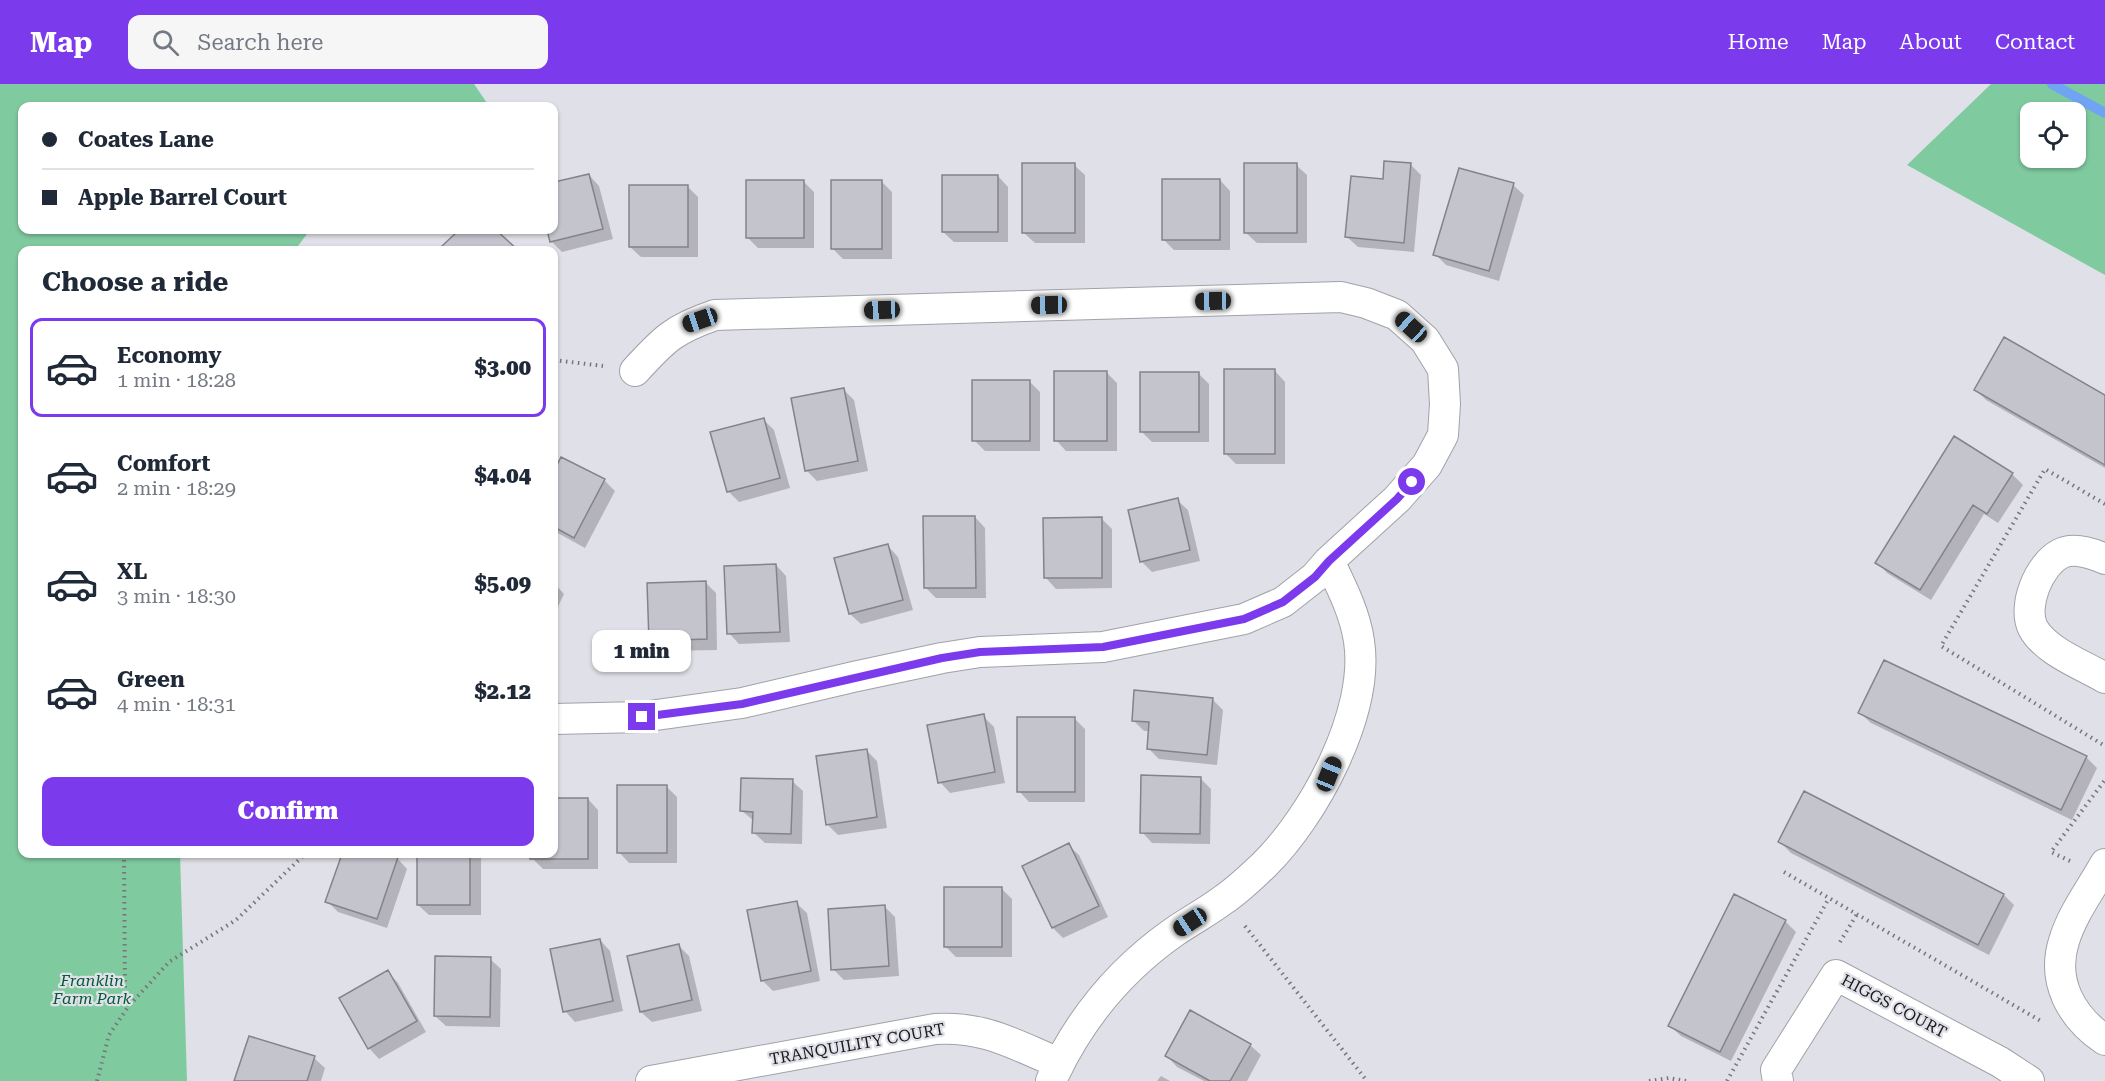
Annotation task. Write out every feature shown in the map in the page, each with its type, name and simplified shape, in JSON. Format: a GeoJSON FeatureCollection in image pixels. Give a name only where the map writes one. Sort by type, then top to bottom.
{"type":"FeatureCollection","features":[{"type":"Feature","properties":{"kind":"street"},"geometry":{"type":"LineString","coordinates":[[558,719],[642,717],[742,704],[942,658],[980,652],[1103,647],[1244,619],[1283,602],[1315,577],[1329,561],[1397,499],[1427,465],[1443,435],[1445,404],[1443,369],[1425,340],[1397,315],[1366,303],[1341,297],[715,315],[686,325],[660,342],[635,371]]}},
{"type":"Feature","properties":{"kind":"street"},"geometry":{"type":"LineString","coordinates":[[2105,559],[2081,551],[2061,554],[2045,567],[2033,590],[2030,608],[2033,627],[2048,646],[2105,678]]}},
{"type":"Feature","properties":{"kind":"street"},"geometry":{"type":"LineString","coordinates":[[1055,1072],[1090,1012],[1128,969],[1173,933],[1224,900],[1266,863],[1301,820],[1329,774],[1350,722],[1360,681],[1359,641],[1348,602],[1329,561]]}},
{"type":"Feature","properties":{"kind":"street"},"geometry":{"type":"LineString","coordinates":[[2091,864],[2064,942],[2061,961],[2062,981],[2067,999],[2080,1019],[2105,1040]]}},
{"type":"Feature","properties":{"kind":"street","name":"HIGGS COURT"},"geometry":{"type":"LineString","coordinates":[[1778,1081],[1776,1070],[1836,975],[2000,1062],[2029,1081]]}},
{"type":"Feature","properties":{"kind":"street","name":"TRANQUILITY COURT"},"geometry":{"type":"LineString","coordinates":[[651,1081],[935,1029],[955,1028],[985,1032],[1055,1072]]}},
{"type":"Feature","properties":{"kind":"path"},"geometry":{"type":"LineString","coordinates":[[558,361],[635,371]]}},
{"type":"Feature","properties":{"kind":"path"},"geometry":{"type":"LineString","coordinates":[[2091,864],[2051,852],[2105,780]]}},
{"type":"Feature","properties":{"kind":"path"},"geometry":{"type":"LineString","coordinates":[[124,858],[125,991],[128,1007]]}},
{"type":"Feature","properties":{"kind":"path"},"geometry":{"type":"LineString","coordinates":[[97,1081],[109,1035],[128,1007],[170,962],[236,920],[301,858]]}},
{"type":"Feature","properties":{"kind":"path"},"geometry":{"type":"LineString","coordinates":[[1784,872],[2047,1025]]}},
{"type":"Feature","properties":{"kind":"path"},"geometry":{"type":"LineString","coordinates":[[1727,1081],[1829,898]]}},
{"type":"Feature","properties":{"kind":"path"},"geometry":{"type":"LineString","coordinates":[[1224,900],[1367,1081]]}},
{"type":"Feature","properties":{"kind":"path"},"geometry":{"type":"LineString","coordinates":[[1648,1081],[1669,1078],[1686,1081]]}},
{"type":"Feature","properties":{"kind":"green space","name":"Franklin Farm Park"},"geometry":{"type":"Polygon","coordinates":[[[0,84],[474,84],[486,102],[18,102],[18,234],[307,234],[298,246],[18,246],[18,858],[180,858],[187,1081],[0,1081],[0,84]]]}},
{"type":"Feature","properties":{"kind":"green space"},"geometry":{"type":"Polygon","coordinates":[[[1991,84],[2105,84],[2105,275],[1907,165],[1991,84]]]}},
{"type":"Feature","properties":{"kind":"building"},"geometry":{"type":"Polygon","coordinates":[[[1384,161],[1411,163],[1404,243],[1345,237],[1351,176],[1383,179],[1384,161]]]}},
{"type":"Feature","properties":{"kind":"building"},"geometry":{"type":"Polygon","coordinates":[[[1022,163],[1075,163],[1075,233],[1022,233],[1022,163]]]}},
{"type":"Feature","properties":{"kind":"building"},"geometry":{"type":"Polygon","coordinates":[[[1244,163],[1297,163],[1297,233],[1244,233],[1244,163]]]}},
{"type":"Feature","properties":{"kind":"building"},"geometry":{"type":"Polygon","coordinates":[[[1459,168],[1514,183],[1489,271],[1433,255],[1459,168]]]}},
{"type":"Feature","properties":{"kind":"building"},"geometry":{"type":"Polygon","coordinates":[[[589,174],[603,229],[550,242],[548,234],[558,234],[558,181],[589,174]]]}},
{"type":"Feature","properties":{"kind":"building"},"geometry":{"type":"Polygon","coordinates":[[[942,175],[998,175],[998,232],[942,232],[942,175]]]}},
{"type":"Feature","properties":{"kind":"building"},"geometry":{"type":"Polygon","coordinates":[[[1162,179],[1220,179],[1220,240],[1162,240],[1162,179]]]}},
{"type":"Feature","properties":{"kind":"building"},"geometry":{"type":"Polygon","coordinates":[[[746,180],[804,180],[804,238],[746,238],[746,180]]]}},
{"type":"Feature","properties":{"kind":"building"},"geometry":{"type":"Polygon","coordinates":[[[831,180],[882,180],[882,249],[831,249],[831,180]]]}},
{"type":"Feature","properties":{"kind":"building"},"geometry":{"type":"Polygon","coordinates":[[[629,185],[688,185],[688,247],[629,247],[629,185]]]}},
{"type":"Feature","properties":{"kind":"building"},"geometry":{"type":"Polygon","coordinates":[[[455,234],[500,234],[514,246],[442,246],[455,234]]]}},
{"type":"Feature","properties":{"kind":"building"},"geometry":{"type":"Polygon","coordinates":[[[2004,337],[2105,395],[2105,465],[1974,390],[2004,337]]]}},
{"type":"Feature","properties":{"kind":"building"},"geometry":{"type":"Polygon","coordinates":[[[1224,369],[1275,369],[1275,454],[1224,454],[1224,369]]]}},
{"type":"Feature","properties":{"kind":"building"},"geometry":{"type":"Polygon","coordinates":[[[1054,371],[1107,371],[1107,441],[1054,441],[1054,371]]]}},
{"type":"Feature","properties":{"kind":"building"},"geometry":{"type":"Polygon","coordinates":[[[1140,372],[1199,372],[1199,432],[1140,432],[1140,372]]]}},
{"type":"Feature","properties":{"kind":"building"},"geometry":{"type":"Polygon","coordinates":[[[972,380],[1030,380],[1030,441],[972,441],[972,380]]]}},
{"type":"Feature","properties":{"kind":"building"},"geometry":{"type":"Polygon","coordinates":[[[844,388],[858,461],[805,471],[791,398],[844,388]]]}},
{"type":"Feature","properties":{"kind":"building"},"geometry":{"type":"Polygon","coordinates":[[[764,418],[780,478],[727,492],[710,432],[764,418]]]}},
{"type":"Feature","properties":{"kind":"building"},"geometry":{"type":"Polygon","coordinates":[[[1954,436],[2013,473],[1987,514],[1973,505],[1920,590],[1875,563],[1954,436]]]}},
{"type":"Feature","properties":{"kind":"building"},"geometry":{"type":"Polygon","coordinates":[[[561,457],[605,479],[574,538],[558,529],[558,463],[561,457]]]}},
{"type":"Feature","properties":{"kind":"building"},"geometry":{"type":"Polygon","coordinates":[[[1178,498],[1190,550],[1140,562],[1128,510],[1178,498]]]}},
{"type":"Feature","properties":{"kind":"building"},"geometry":{"type":"Polygon","coordinates":[[[923,516],[975,516],[976,588],[924,588],[923,516]]]}},
{"type":"Feature","properties":{"kind":"building"},"geometry":{"type":"Polygon","coordinates":[[[1102,517],[1102,578],[1044,578],[1043,518],[1102,517]]]}},
{"type":"Feature","properties":{"kind":"building"},"geometry":{"type":"Polygon","coordinates":[[[888,544],[903,600],[849,614],[834,558],[888,544]]]}},
{"type":"Feature","properties":{"kind":"building"},"geometry":{"type":"Polygon","coordinates":[[[776,564],[780,632],[727,634],[724,566],[776,564]]]}},
{"type":"Feature","properties":{"kind":"building"},"geometry":{"type":"Polygon","coordinates":[[[706,581],[707,639],[649,641],[647,583],[706,581]]]}},
{"type":"Feature","properties":{"kind":"building"},"geometry":{"type":"Polygon","coordinates":[[[1884,660],[2087,756],[2061,810],[1858,713],[1884,660]]]}},
{"type":"Feature","properties":{"kind":"building"},"geometry":{"type":"Polygon","coordinates":[[[1134,690],[1213,698],[1207,755],[1147,749],[1149,722],[1132,721],[1134,690]]]}},
{"type":"Feature","properties":{"kind":"building"},"geometry":{"type":"Polygon","coordinates":[[[984,714],[995,772],[938,783],[927,725],[984,714]]]}},
{"type":"Feature","properties":{"kind":"building"},"geometry":{"type":"Polygon","coordinates":[[[1017,717],[1075,717],[1075,792],[1017,792],[1017,717]]]}},
{"type":"Feature","properties":{"kind":"building"},"geometry":{"type":"Polygon","coordinates":[[[867,749],[877,817],[826,825],[816,756],[867,749]]]}},
{"type":"Feature","properties":{"kind":"building"},"geometry":{"type":"Polygon","coordinates":[[[1141,775],[1201,777],[1200,834],[1140,833],[1141,775]]]}},
{"type":"Feature","properties":{"kind":"building"},"geometry":{"type":"Polygon","coordinates":[[[741,778],[793,779],[791,834],[752,833],[753,812],[740,811],[741,778]]]}},
{"type":"Feature","properties":{"kind":"building"},"geometry":{"type":"Polygon","coordinates":[[[617,785],[667,785],[667,853],[617,853],[617,785]]]}},
{"type":"Feature","properties":{"kind":"building"},"geometry":{"type":"Polygon","coordinates":[[[1804,791],[2004,894],[1978,945],[1778,842],[1804,791]]]}},
{"type":"Feature","properties":{"kind":"building"},"geometry":{"type":"Polygon","coordinates":[[[558,798],[588,798],[588,859],[530,859],[558,858],[558,798]]]}},
{"type":"Feature","properties":{"kind":"building"},"geometry":{"type":"Polygon","coordinates":[[[1069,843],[1099,906],[1052,928],[1022,866],[1069,843]]]}},
{"type":"Feature","properties":{"kind":"building"},"geometry":{"type":"Polygon","coordinates":[[[341,858],[398,858],[377,919],[325,902],[341,858]]]}},
{"type":"Feature","properties":{"kind":"building"},"geometry":{"type":"Polygon","coordinates":[[[417,858],[470,858],[470,905],[417,905],[417,858]]]}},
{"type":"Feature","properties":{"kind":"building"},"geometry":{"type":"Polygon","coordinates":[[[944,887],[1002,887],[1002,947],[944,947],[944,887]]]}},
{"type":"Feature","properties":{"kind":"building"},"geometry":{"type":"Polygon","coordinates":[[[1734,894],[1786,920],[1720,1052],[1668,1026],[1734,894]]]}},
{"type":"Feature","properties":{"kind":"building"},"geometry":{"type":"Polygon","coordinates":[[[797,901],[811,971],[761,981],[747,910],[797,901]]]}},
{"type":"Feature","properties":{"kind":"building"},"geometry":{"type":"Polygon","coordinates":[[[885,905],[889,966],[831,970],[828,909],[885,905]]]}},
{"type":"Feature","properties":{"kind":"building"},"geometry":{"type":"Polygon","coordinates":[[[600,939],[613,1001],[563,1012],[550,949],[600,939]]]}},
{"type":"Feature","properties":{"kind":"building"},"geometry":{"type":"Polygon","coordinates":[[[679,944],[692,1000],[640,1012],[627,956],[679,944]]]}},
{"type":"Feature","properties":{"kind":"building"},"geometry":{"type":"Polygon","coordinates":[[[435,956],[491,957],[490,1017],[434,1016],[435,956]]]}},
{"type":"Feature","properties":{"kind":"building"},"geometry":{"type":"Polygon","coordinates":[[[388,970],[417,1021],[368,1049],[339,998],[388,970]]]}},
{"type":"Feature","properties":{"kind":"building"},"geometry":{"type":"Polygon","coordinates":[[[1190,1010],[1251,1044],[1230,1081],[1210,1081],[1165,1056],[1190,1010]]]}},
{"type":"Feature","properties":{"kind":"building"},"geometry":{"type":"Polygon","coordinates":[[[249,1036],[315,1056],[307,1081],[234,1081],[249,1036]]]}},
{"type":"Feature","properties":{"kind":"waterway"},"geometry":{"type":"LineString","coordinates":[[2052,84],[2105,113]]}},
{"type":"Feature","properties":{"kind":"route"},"geometry":{"type":"LineString","coordinates":[[642,717],[742,704],[942,658],[980,652],[1103,647],[1244,619],[1283,602],[1315,577],[1412,482]]}}]}
